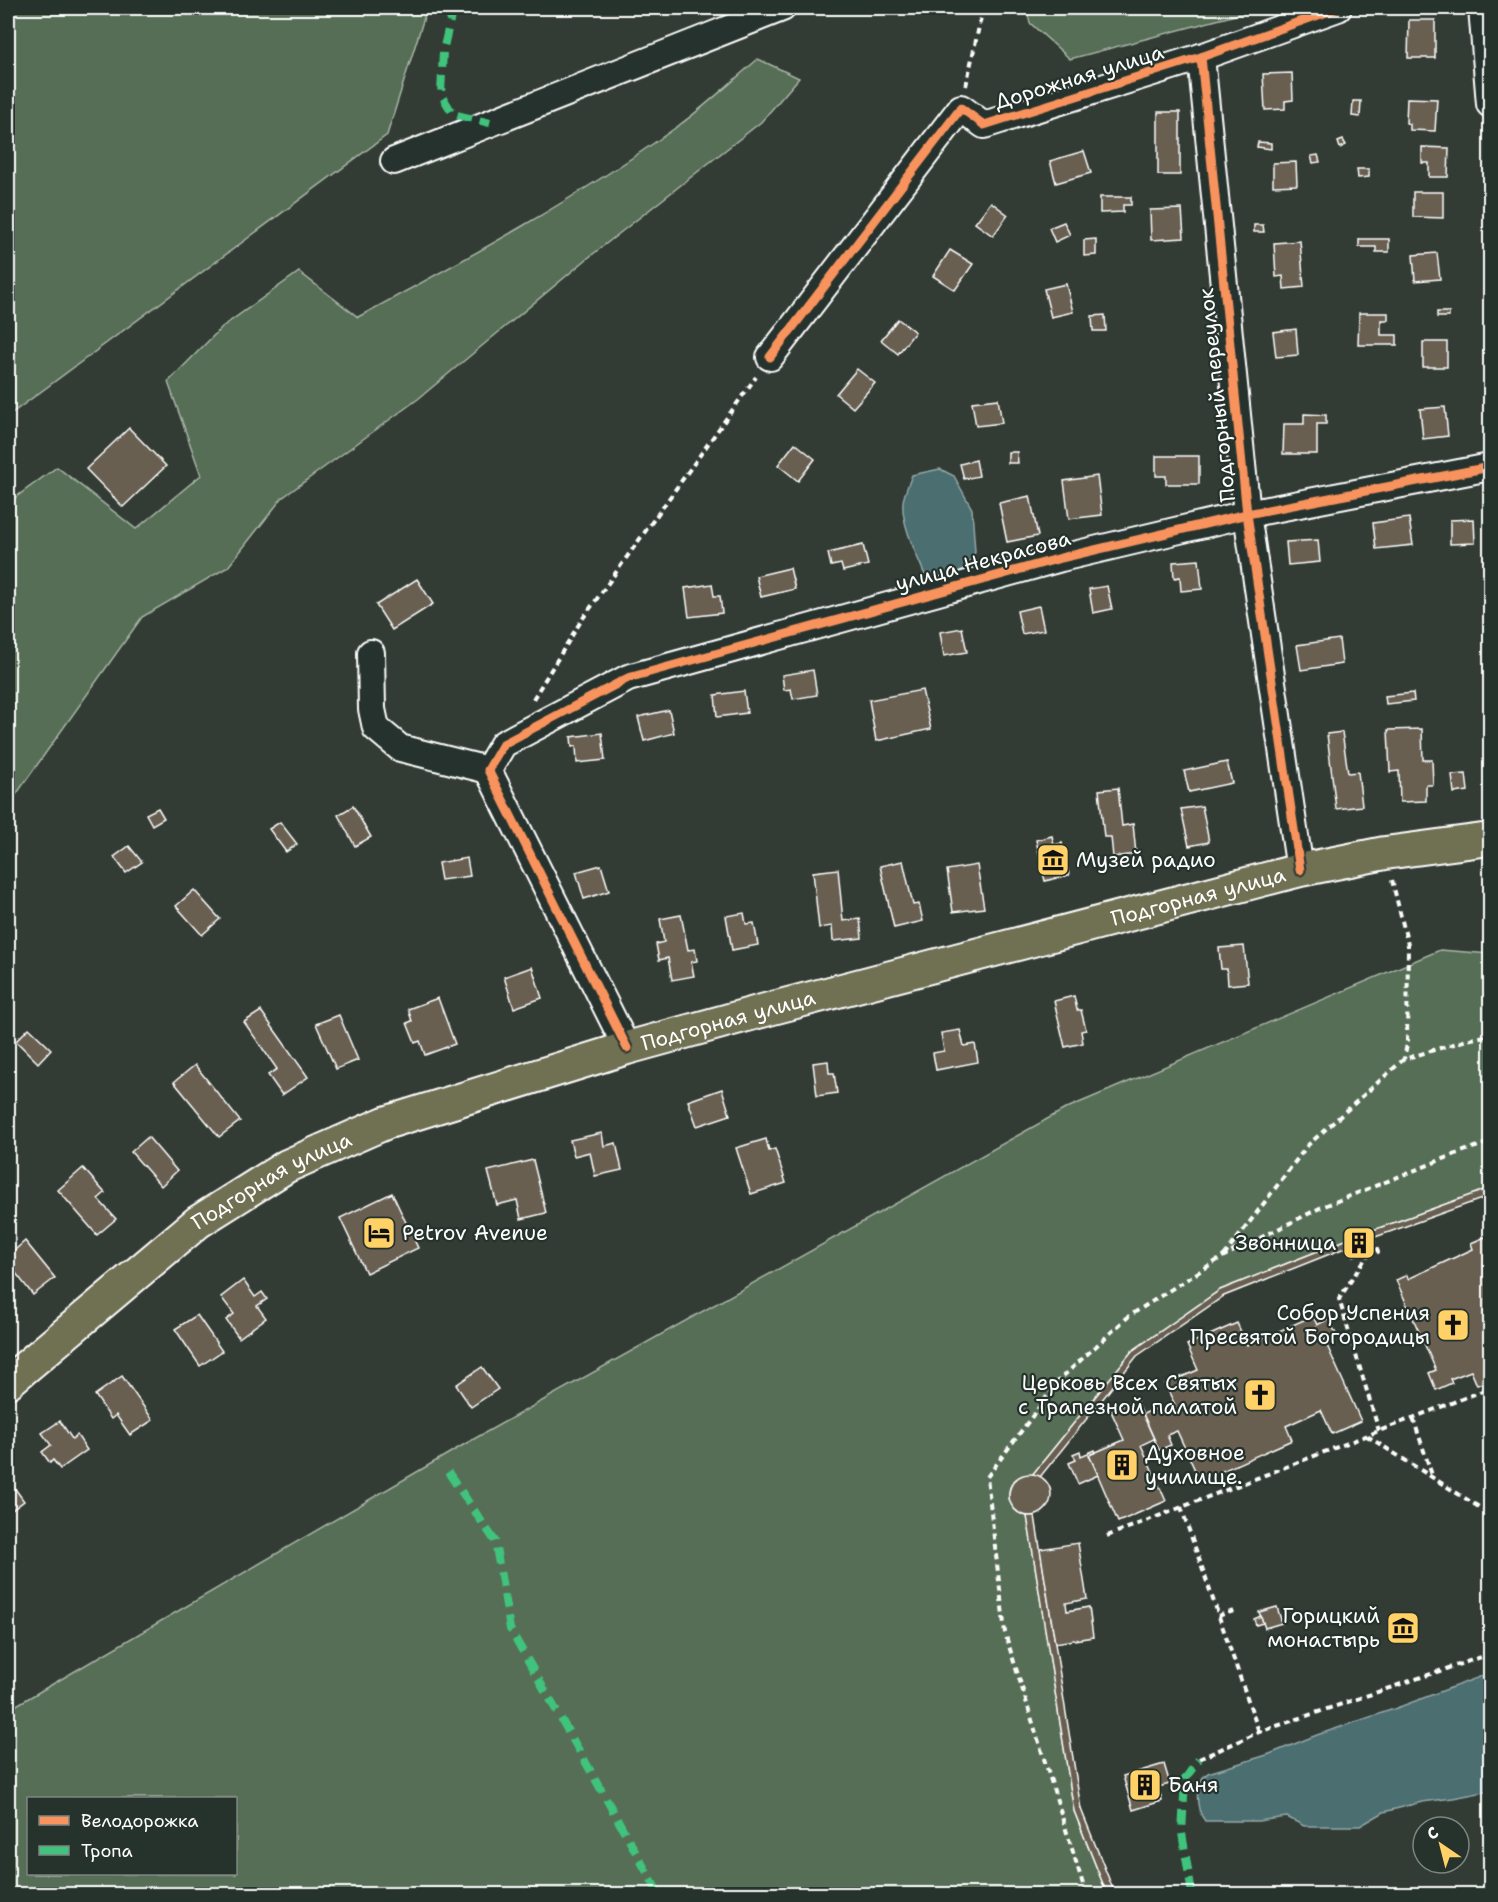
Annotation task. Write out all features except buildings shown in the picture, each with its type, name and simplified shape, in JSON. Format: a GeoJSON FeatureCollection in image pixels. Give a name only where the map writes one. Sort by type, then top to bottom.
{"type":"FeatureCollection","features":[{"type":"Feature","properties":{"kind":"main road","name":"Подгорная улица"},"geometry":{"type":"LineString","coordinates":[[8,1382],[198,1222],[287,1166],[385,1123],[627,1048],[792,1002],[1300,870],[1385,853],[1491,838]]}},
{"type":"Feature","properties":{"kind":"street"},"geometry":{"type":"LineString","coordinates":[[394,161],[782,8]]}},
{"type":"Feature","properties":{"kind":"street","name":"Дорожная улица"},"geometry":{"type":"LineString","coordinates":[[962,108],[984,125],[1201,57],[1338,8]]}},
{"type":"Feature","properties":{"kind":"street"},"geometry":{"type":"LineString","coordinates":[[1482,8],[1491,104]]}},
{"type":"Feature","properties":{"kind":"street","name":"Подгорный переулок"},"geometry":{"type":"LineString","coordinates":[[1201,57],[1247,514],[1300,870]]}},
{"type":"Feature","properties":{"kind":"street"},"geometry":{"type":"LineString","coordinates":[[770,357],[962,108]]}},
{"type":"Feature","properties":{"kind":"street","name":"улица Некрасова"},"geometry":{"type":"LineString","coordinates":[[488,770],[503,744],[628,678],[1061,558],[1247,514],[1491,467]]}},
{"type":"Feature","properties":{"kind":"street"},"geometry":{"type":"LineString","coordinates":[[371,653],[372,709],[376,728],[399,747],[488,770],[627,1048]]}},
{"type":"Feature","properties":{"kind":"path"},"geometry":{"type":"LineString","coordinates":[[962,108],[982,8]]}},
{"type":"Feature","properties":{"kind":"path"},"geometry":{"type":"LineString","coordinates":[[531,702],[581,621],[770,357]]}},
{"type":"Feature","properties":{"kind":"path"},"geometry":{"type":"LineString","coordinates":[[1385,853],[1408,945],[1407,1044],[1404,1059]]}},
{"type":"Feature","properties":{"kind":"path"},"geometry":{"type":"LineString","coordinates":[[1224,1256],[1307,1146],[1404,1059],[1491,1035]]}},
{"type":"Feature","properties":{"kind":"path"},"geometry":{"type":"LineString","coordinates":[[1086,1894],[1005,1633],[987,1477],[1060,1378],[1129,1316],[1224,1256],[1322,1207],[1491,1142]]}},
{"type":"Feature","properties":{"kind":"path"},"geometry":{"type":"LineString","coordinates":[[1372,1238],[1378,1252],[1367,1257],[1339,1299],[1379,1431]]}},
{"type":"Feature","properties":{"kind":"path"},"geometry":{"type":"LineString","coordinates":[[1366,1251],[1367,1257]]}},
{"type":"Feature","properties":{"kind":"path"},"geometry":{"type":"LineString","coordinates":[[1107,1536],[1491,1388]]}},
{"type":"Feature","properties":{"kind":"path"},"geometry":{"type":"LineString","coordinates":[[1413,1418],[1432,1476]]}},
{"type":"Feature","properties":{"kind":"path"},"geometry":{"type":"LineString","coordinates":[[1366,1436],[1491,1514]]}},
{"type":"Feature","properties":{"kind":"path"},"geometry":{"type":"LineString","coordinates":[[1181,1507],[1259,1732]]}},
{"type":"Feature","properties":{"kind":"path"},"geometry":{"type":"LineString","coordinates":[[1218,1616],[1237,1610]]}},
{"type":"Feature","properties":{"kind":"path"},"geometry":{"type":"LineString","coordinates":[[1199,1759],[1259,1732],[1491,1654]]}},
{"type":"Feature","properties":{"kind":"green space"},"geometry":{"type":"Polygon","coordinates":[[[8,8],[427,8],[387,135],[8,416],[8,8]]]}},
{"type":"Feature","properties":{"kind":"green space"},"geometry":{"type":"Polygon","coordinates":[[[1026,8],[1262,8],[1070,59],[1030,23],[1026,8]]]}},
{"type":"Feature","properties":{"kind":"green space"},"geometry":{"type":"Polygon","coordinates":[[[758,59],[799,78],[761,122],[588,258],[418,399],[282,498],[228,567],[142,617],[8,806],[8,503],[57,467],[136,529],[201,475],[168,382],[222,327],[299,272],[358,317],[481,250],[640,153],[709,102],[758,59]]]}},
{"type":"Feature","properties":{"kind":"green space"},"geometry":{"type":"Polygon","coordinates":[[[1440,950],[1490,954],[1490,1188],[1348,1239],[1220,1290],[1132,1351],[1032,1475],[1016,1479],[1011,1485],[1009,1499],[1012,1506],[1027,1516],[1074,1811],[1107,1894],[8,1894],[8,1710],[465,1444],[1067,1108],[1440,950]]]}},
{"type":"Feature","properties":{"kind":"water"},"geometry":{"type":"Polygon","coordinates":[[[940,469],[954,476],[972,509],[975,552],[967,567],[951,577],[935,578],[925,575],[918,559],[904,520],[903,502],[912,475],[940,469]]]}},
{"type":"Feature","properties":{"kind":"water"},"geometry":{"type":"Polygon","coordinates":[[[1490,1673],[1490,1791],[1422,1802],[1384,1812],[1360,1826],[1304,1826],[1287,1817],[1258,1821],[1205,1821],[1202,1816],[1199,1809],[1198,1789],[1203,1777],[1208,1773],[1267,1755],[1490,1673]]]}},
{"type":"Feature","properties":{"kind":"marked path"},"geometry":{"type":"LineString","coordinates":[[453,8],[443,51],[441,94],[453,114],[490,123]]}},
{"type":"Feature","properties":{"kind":"marked path"},"geometry":{"type":"LineString","coordinates":[[448,1472],[495,1541],[510,1629],[659,1894]]}},
{"type":"Feature","properties":{"kind":"marked path"},"geometry":{"type":"LineString","coordinates":[[1192,1894],[1182,1833],[1185,1779],[1199,1759]]}},
{"type":"Feature","properties":{"kind":"cycle path"},"geometry":{"type":"LineString","coordinates":[[770,357],[961,108],[984,125],[1201,57],[1338,8]]}},
{"type":"Feature","properties":{"kind":"cycle path"},"geometry":{"type":"LineString","coordinates":[[1201,57],[1247,514],[1300,870]]}},
{"type":"Feature","properties":{"kind":"cycle path"},"geometry":{"type":"LineString","coordinates":[[627,1048],[488,770],[503,744],[628,678],[1061,558],[1247,514],[1490,467]]}},
{"type":"Feature","properties":{"kind":"place","name":"Музей радио"},"geometry":{"type":"Point","coordinates":[1053,860]}},
{"type":"Feature","properties":{"kind":"place","name":"Petrov Avenue"},"geometry":{"type":"Point","coordinates":[379,1233]}},
{"type":"Feature","properties":{"kind":"place","name":"Звонница"},"geometry":{"type":"Point","coordinates":[1359,1243]}},
{"type":"Feature","properties":{"kind":"place","name":"Собор Успения Пресвятой Богородицы"},"geometry":{"type":"Point","coordinates":[1453,1325]}},
{"type":"Feature","properties":{"kind":"place","name":"Церковь Всех Святых с Трапезной палатой"},"geometry":{"type":"Point","coordinates":[1260,1395]}},
{"type":"Feature","properties":{"kind":"place","name":"Духовное училище."},"geometry":{"type":"Point","coordinates":[1122,1465]}},
{"type":"Feature","properties":{"kind":"place","name":"Горицкий монастырь"},"geometry":{"type":"Point","coordinates":[1403,1628]}},
{"type":"Feature","properties":{"kind":"place","name":"Баня"},"geometry":{"type":"Point","coordinates":[1145,1785]}}]}
